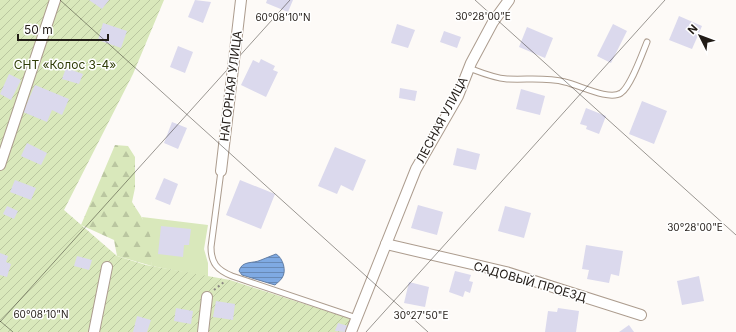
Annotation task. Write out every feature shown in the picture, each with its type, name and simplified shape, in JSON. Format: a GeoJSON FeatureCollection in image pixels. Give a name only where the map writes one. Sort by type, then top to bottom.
{"type":"FeatureCollection","features":[{"type":"Feature","properties":{"kind":"street"},"geometry":{"type":"LineString","coordinates":[[0,165],[56,0]]}},
{"type":"Feature","properties":{"kind":"street","name":"НАГОРНАЯ УЛИЦА"},"geometry":{"type":"LineString","coordinates":[[222,171],[241,0]]}},
{"type":"Feature","properties":{"kind":"street","name":"ЛЕСНАЯ УЛИЦА"},"geometry":{"type":"LineString","coordinates":[[351,332],[390,246],[416,169],[458,96],[469,68],[493,22],[509,0]]}},
{"type":"Feature","properties":{"kind":"street","name":"САДОВЫЙ ПРОЕЗД"},"geometry":{"type":"LineString","coordinates":[[390,246],[506,272],[641,315]]}},
{"type":"Feature","properties":{"kind":"street"},"geometry":{"type":"LineString","coordinates":[[94,332],[107,267]]}},
{"type":"Feature","properties":{"kind":"street"},"geometry":{"type":"LineString","coordinates":[[203,332],[207,296]]}},
{"type":"Feature","properties":{"kind":"lane"},"geometry":{"type":"LineString","coordinates":[[469,68],[487,75],[507,79],[543,79],[566,82],[601,94],[615,96],[622,92],[627,86],[647,42]]}},
{"type":"Feature","properties":{"kind":"lane"},"geometry":{"type":"LineString","coordinates":[[222,171],[211,247],[213,262],[220,271],[357,318]]}},
{"type":"Feature","properties":{"kind":"path"},"geometry":{"type":"LineString","coordinates":[[207,296],[224,282],[226,274]]}},
{"type":"Feature","properties":{"kind":"green space","name":"СНТ «Колос 3-4»"},"geometry":{"type":"Polygon","coordinates":[[[0,0],[164,0],[133,74],[64,210],[117,256],[146,265],[230,280],[351,319],[346,332],[0,332],[0,0]]]}},
{"type":"Feature","properties":{"kind":"green space"},"geometry":{"type":"Polygon","coordinates":[[[115,145],[128,146],[135,157],[135,188],[132,202],[144,222],[151,238],[152,266],[117,256],[114,240],[81,225],[115,145]]]}},
{"type":"Feature","properties":{"kind":"green space"},"geometry":{"type":"Polygon","coordinates":[[[142,217],[208,225],[204,249],[208,263],[208,277],[152,266],[142,217]]]}},
{"type":"Feature","properties":{"kind":"water"},"geometry":{"type":"Polygon","coordinates":[[[276,254],[281,258],[284,272],[281,279],[275,285],[242,275],[239,271],[245,264],[276,254]]]}},
{"type":"Feature","properties":{"kind":"building"},"geometry":{"type":"Polygon","coordinates":[[[89,0],[109,0],[102,9],[89,0]]]}},
{"type":"Feature","properties":{"kind":"building"},"geometry":{"type":"Polygon","coordinates":[[[195,0],[211,2],[203,23],[188,17],[195,0]]]}},
{"type":"Feature","properties":{"kind":"building"},"geometry":{"type":"Polygon","coordinates":[[[267,0],[293,0],[288,12],[266,3],[267,0]]]}},
{"type":"Feature","properties":{"kind":"building"},"geometry":{"type":"Polygon","coordinates":[[[679,16],[702,26],[692,49],[669,40],[679,16]]]}},
{"type":"Feature","properties":{"kind":"building"},"geometry":{"type":"Polygon","coordinates":[[[103,23],[127,31],[121,48],[98,40],[103,23]]]}},
{"type":"Feature","properties":{"kind":"building"},"geometry":{"type":"Polygon","coordinates":[[[397,24],[415,30],[408,48],[391,43],[397,24]]]}},
{"type":"Feature","properties":{"kind":"building"},"geometry":{"type":"Polygon","coordinates":[[[613,24],[627,31],[611,63],[597,56],[613,24]]]}},
{"type":"Feature","properties":{"kind":"building"},"geometry":{"type":"Polygon","coordinates":[[[527,27],[553,38],[545,58],[519,47],[527,27]]]}},
{"type":"Feature","properties":{"kind":"building"},"geometry":{"type":"Polygon","coordinates":[[[444,31],[461,37],[457,48],[440,42],[444,31]]]}},
{"type":"Feature","properties":{"kind":"building"},"geometry":{"type":"Polygon","coordinates":[[[178,46],[193,52],[185,73],[170,67],[178,46]]]}},
{"type":"Feature","properties":{"kind":"building"},"geometry":{"type":"Polygon","coordinates":[[[261,59],[275,66],[273,70],[278,72],[266,97],[241,85],[253,60],[259,63],[261,59]]]}},
{"type":"Feature","properties":{"kind":"building"},"geometry":{"type":"Polygon","coordinates":[[[66,68],[83,74],[79,84],[62,79],[66,68]]]}},
{"type":"Feature","properties":{"kind":"building"},"geometry":{"type":"Polygon","coordinates":[[[9,74],[21,80],[11,100],[0,94],[9,74]]]}},
{"type":"Feature","properties":{"kind":"building"},"geometry":{"type":"Polygon","coordinates":[[[35,85],[69,99],[62,115],[52,110],[47,122],[23,112],[35,85]]]}},
{"type":"Feature","properties":{"kind":"building"},"geometry":{"type":"Polygon","coordinates":[[[400,88],[417,91],[415,101],[399,98],[400,88]]]}},
{"type":"Feature","properties":{"kind":"building"},"geometry":{"type":"Polygon","coordinates":[[[521,89],[545,96],[540,115],[516,109],[521,89]]]}},
{"type":"Feature","properties":{"kind":"building"},"geometry":{"type":"Polygon","coordinates":[[[642,101],[667,111],[654,144],[629,134],[642,101]]]}},
{"type":"Feature","properties":{"kind":"building"},"geometry":{"type":"Polygon","coordinates":[[[586,108],[606,116],[599,134],[586,129],[587,126],[580,124],[586,108]]]}},
{"type":"Feature","properties":{"kind":"building"},"geometry":{"type":"Polygon","coordinates":[[[172,122],[187,128],[178,149],[164,143],[172,122]]]}},
{"type":"Feature","properties":{"kind":"building"},"geometry":{"type":"Polygon","coordinates":[[[27,143],[47,153],[41,165],[21,156],[27,143]]]}},
{"type":"Feature","properties":{"kind":"building"},"geometry":{"type":"Polygon","coordinates":[[[335,147],[366,160],[353,191],[341,185],[337,194],[318,186],[335,147]]]}},
{"type":"Feature","properties":{"kind":"building"},"geometry":{"type":"Polygon","coordinates":[[[457,148],[480,154],[476,170],[453,165],[457,148]]]}},
{"type":"Feature","properties":{"kind":"building"},"geometry":{"type":"Polygon","coordinates":[[[164,178],[178,184],[170,205],[155,199],[164,178]]]}},
{"type":"Feature","properties":{"kind":"building"},"geometry":{"type":"Polygon","coordinates":[[[15,180],[36,188],[31,200],[10,192],[15,180]]]}},
{"type":"Feature","properties":{"kind":"building"},"geometry":{"type":"Polygon","coordinates":[[[240,180],[275,194],[261,229],[226,215],[240,180]]]}},
{"type":"Feature","properties":{"kind":"building"},"geometry":{"type":"Polygon","coordinates":[[[418,205],[443,212],[437,235],[411,228],[418,205]]]}},
{"type":"Feature","properties":{"kind":"building"},"geometry":{"type":"Polygon","coordinates":[[[7,206],[18,211],[14,219],[3,214],[7,206]]]}},
{"type":"Feature","properties":{"kind":"building"},"geometry":{"type":"Polygon","coordinates":[[[505,206],[531,213],[524,238],[498,231],[505,206]]]}},
{"type":"Feature","properties":{"kind":"building"},"geometry":{"type":"Polygon","coordinates":[[[161,226],[191,229],[189,245],[184,245],[183,257],[158,254],[161,226]]]}},
{"type":"Feature","properties":{"kind":"building"},"geometry":{"type":"Polygon","coordinates":[[[586,245],[623,251],[619,276],[611,274],[609,283],[587,279],[589,270],[582,269],[586,245]]]}},
{"type":"Feature","properties":{"kind":"building"},"geometry":{"type":"Polygon","coordinates":[[[0,253],[8,256],[6,262],[11,264],[7,277],[0,275],[0,253]]]}},
{"type":"Feature","properties":{"kind":"building"},"geometry":{"type":"Polygon","coordinates":[[[77,256],[92,260],[89,270],[74,266],[77,256]]]}},
{"type":"Feature","properties":{"kind":"building"},"geometry":{"type":"Polygon","coordinates":[[[455,271],[471,275],[469,281],[473,282],[470,293],[465,291],[463,297],[449,292],[455,271]]]}},
{"type":"Feature","properties":{"kind":"building"},"geometry":{"type":"Polygon","coordinates":[[[699,276],[704,301],[682,305],[677,281],[699,276]]]}},
{"type":"Feature","properties":{"kind":"building"},"geometry":{"type":"Polygon","coordinates":[[[409,282],[429,287],[425,307],[404,303],[409,282]]]}},
{"type":"Feature","properties":{"kind":"building"},"geometry":{"type":"Polygon","coordinates":[[[216,301],[235,304],[233,320],[213,317],[216,301]]]}},
{"type":"Feature","properties":{"kind":"building"},"geometry":{"type":"Polygon","coordinates":[[[176,308],[193,311],[191,324],[174,321],[176,308]]]}},
{"type":"Feature","properties":{"kind":"building"},"geometry":{"type":"Polygon","coordinates":[[[558,308],[579,311],[576,332],[545,332],[548,311],[557,312],[558,308]]]}},
{"type":"Feature","properties":{"kind":"building"},"geometry":{"type":"Polygon","coordinates":[[[137,316],[151,320],[147,332],[133,332],[137,316]]]}},
{"type":"Feature","properties":{"kind":"building"},"geometry":{"type":"Polygon","coordinates":[[[338,323],[348,326],[346,332],[335,331],[338,323]]]}},
{"type":"Feature","properties":{"kind":"building"},"geometry":{"type":"Polygon","coordinates":[[[629,325],[634,332],[619,332],[629,325]]]}}]}
